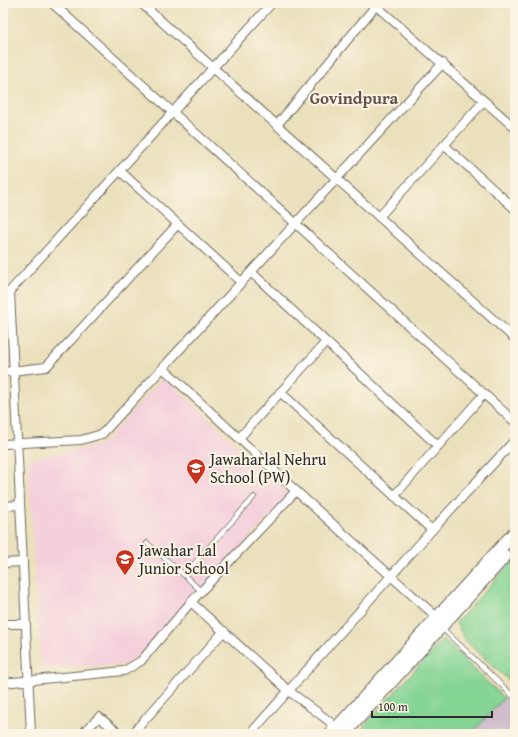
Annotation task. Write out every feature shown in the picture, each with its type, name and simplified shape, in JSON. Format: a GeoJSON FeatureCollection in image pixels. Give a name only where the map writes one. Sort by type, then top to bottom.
{"type":"FeatureCollection","features":[{"type":"Feature","properties":{"kind":"street"},"geometry":{"type":"LineString","coordinates":[[52,3],[296,222],[515,422]]}},
{"type":"Feature","properties":{"kind":"street"},"geometry":{"type":"LineString","coordinates":[[141,3],[515,339]]}},
{"type":"Feature","properties":{"kind":"street"},"geometry":{"type":"LineString","coordinates":[[31,734],[18,443],[14,371],[7,292],[120,171],[272,3]]}},
{"type":"Feature","properties":{"kind":"street"},"geometry":{"type":"LineString","coordinates":[[277,125],[376,4],[515,128]]}},
{"type":"Feature","properties":{"kind":"street"},"geometry":{"type":"LineString","coordinates":[[3,444],[81,440],[102,434],[443,63]]}},
{"type":"Feature","properties":{"kind":"street"},"geometry":{"type":"LineString","coordinates":[[379,217],[484,101]]}},
{"type":"Feature","properties":{"kind":"street"},"geometry":{"type":"LineString","coordinates":[[444,145],[515,209]]}},
{"type":"Feature","properties":{"kind":"street"},"geometry":{"type":"LineString","coordinates":[[120,171],[241,282]]}},
{"type":"Feature","properties":{"kind":"street"},"geometry":{"type":"LineString","coordinates":[[3,372],[46,367],[178,224]]}},
{"type":"Feature","properties":{"kind":"street"},"geometry":{"type":"LineString","coordinates":[[251,272],[438,446]]}},
{"type":"Feature","properties":{"kind":"street"},"geometry":{"type":"LineString","coordinates":[[240,437],[326,342]]}},
{"type":"Feature","properties":{"kind":"street"},"geometry":{"type":"LineString","coordinates":[[163,368],[240,437],[296,491],[392,576],[439,622]]}},
{"type":"Feature","properties":{"kind":"street"},"geometry":{"type":"LineString","coordinates":[[280,392],[432,530]]}},
{"type":"Feature","properties":{"kind":"street"},"geometry":{"type":"LineString","coordinates":[[394,496],[484,394]]}},
{"type":"Feature","properties":{"kind":"street"},"geometry":{"type":"LineString","coordinates":[[250,734],[432,530],[515,440]]}},
{"type":"Feature","properties":{"kind":"street"},"geometry":{"type":"LineString","coordinates":[[3,682],[28,681],[124,671],[141,661],[191,602],[296,491]]}},
{"type":"Feature","properties":{"kind":"street"},"geometry":{"type":"LineString","coordinates":[[3,506],[20,505]]}},
{"type":"Feature","properties":{"kind":"street"},"geometry":{"type":"LineString","coordinates":[[439,622],[515,532]]}},
{"type":"Feature","properties":{"kind":"street"},"geometry":{"type":"LineString","coordinates":[[191,602],[289,691],[340,729],[439,622],[515,545]]}},
{"type":"Feature","properties":{"kind":"street"},"geometry":{"type":"LineString","coordinates":[[3,563],[23,562]]}},
{"type":"Feature","properties":{"kind":"street"},"geometry":{"type":"LineString","coordinates":[[3,624],[26,624]]}},
{"type":"Feature","properties":{"kind":"street"},"geometry":{"type":"LineString","coordinates":[[132,734],[224,631]]}},
{"type":"Feature","properties":{"kind":"street"},"geometry":{"type":"LineString","coordinates":[[82,734],[98,717],[120,734]]}},
{"type":"Feature","properties":{"kind":"lane"},"geometry":{"type":"LineString","coordinates":[[184,575],[254,497]]}},
{"type":"Feature","properties":{"kind":"lane"},"geometry":{"type":"LineString","coordinates":[[148,543],[202,591]]}},
{"type":"Feature","properties":{"kind":"lane"},"geometry":{"type":"LineString","coordinates":[[439,622],[515,698]]}},
{"type":"Feature","properties":{"kind":"shaded area","name":"Jawahar Lal Junior School"},"geometry":{"type":"Polygon","coordinates":[[[161,380],[167,380],[290,495],[138,657],[124,665],[41,668],[28,460],[103,444],[161,380]]]}},
{"type":"Feature","properties":{"kind":"shaded area"},"geometry":{"type":"Polygon","coordinates":[[[515,686],[515,734],[471,734],[515,686]]]}},
{"type":"Feature","properties":{"kind":"green space"},"geometry":{"type":"Polygon","coordinates":[[[515,558],[515,686],[466,641],[456,623],[515,558]]]}},
{"type":"Feature","properties":{"kind":"green space"},"geometry":{"type":"Polygon","coordinates":[[[443,639],[504,698],[471,734],[368,734],[363,727],[443,639]]]}},
{"type":"Feature","properties":{"kind":"place","name":"Jawaharlal Nehru School (PW)"},"geometry":{"type":"Point","coordinates":[196,485]}},
{"type":"Feature","properties":{"kind":"place","name":"Jawahar Lal Junior School"},"geometry":{"type":"Point","coordinates":[125,576]}},
{"type":"Feature","properties":{"kind":"district","name":"Govindpura"},"geometry":{"type":"Point","coordinates":[354,98]}}]}
